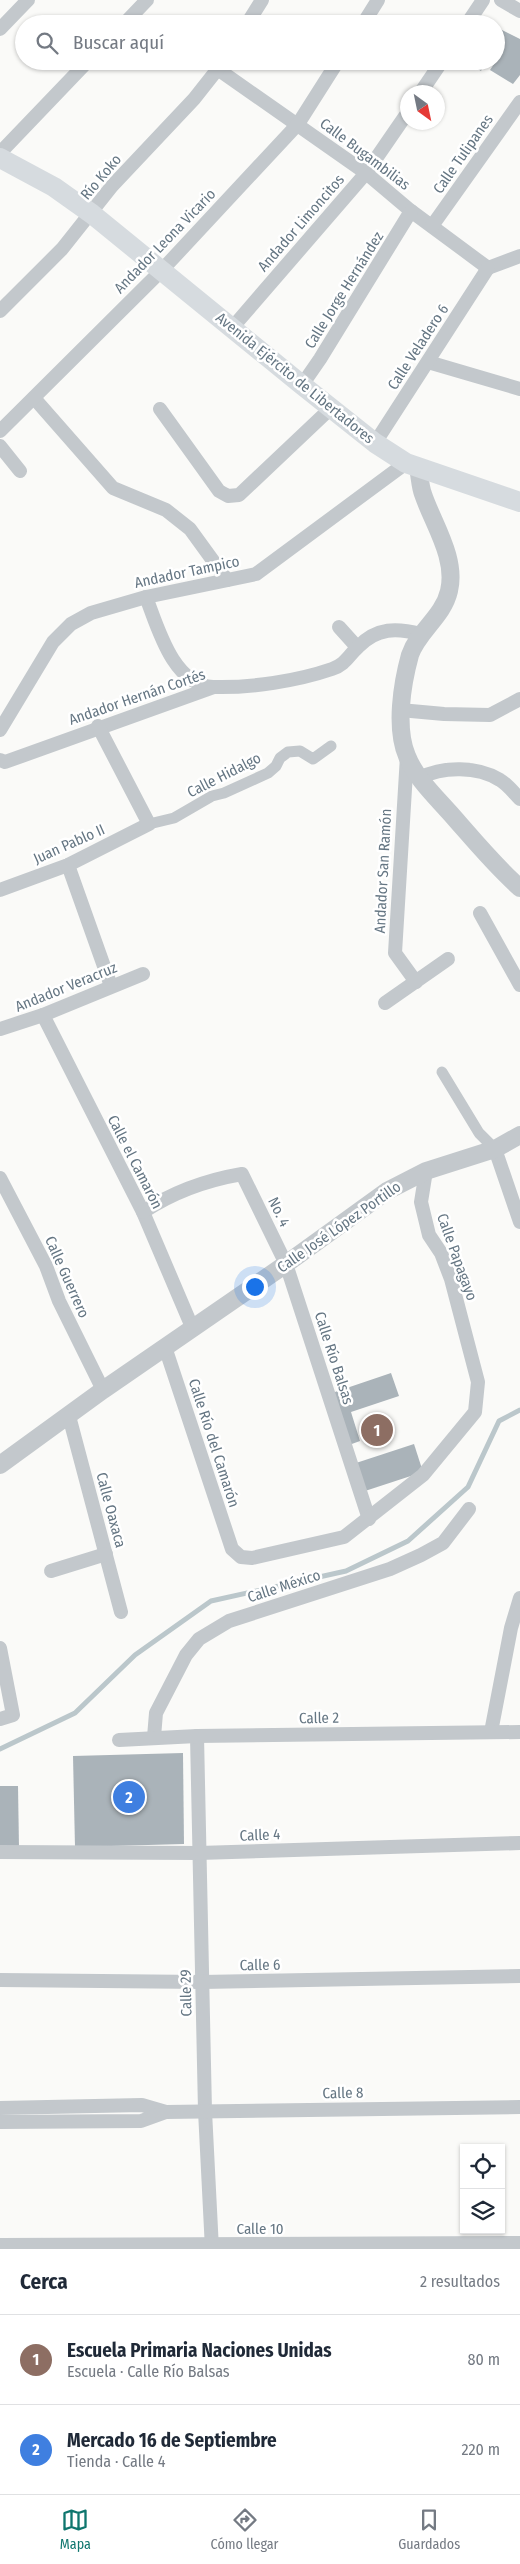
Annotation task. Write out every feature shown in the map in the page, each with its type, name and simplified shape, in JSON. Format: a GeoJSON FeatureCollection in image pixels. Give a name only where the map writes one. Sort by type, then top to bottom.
{"type":"FeatureCollection","features":[{"type":"Feature","properties":{"kind":"main road","name":"Avenida Ejército de Libertadores"},"geometry":{"type":"LineString","coordinates":[[0,158],[54,187],[92,214],[375,443],[412,466],[520,502]]}},
{"type":"Feature","properties":{"kind":"street"},"geometry":{"type":"LineString","coordinates":[[0,29],[28,0]]}},
{"type":"Feature","properties":{"kind":"street"},"geometry":{"type":"LineString","coordinates":[[133,15],[147,0]]}},
{"type":"Feature","properties":{"kind":"street"},"geometry":{"type":"LineString","coordinates":[[253,15],[262,0]]}},
{"type":"Feature","properties":{"kind":"street"},"geometry":{"type":"LineString","coordinates":[[369,15],[378,0]]}},
{"type":"Feature","properties":{"kind":"street"},"geometry":{"type":"LineString","coordinates":[[473,15],[484,0]]}},
{"type":"Feature","properties":{"kind":"street"},"geometry":{"type":"LineString","coordinates":[[501,0],[520,11]]}},
{"type":"Feature","properties":{"kind":"street"},"geometry":{"type":"LineString","coordinates":[[0,153],[79,70]]}},
{"type":"Feature","properties":{"kind":"street","name":"Río Koko"},"geometry":{"type":"LineString","coordinates":[[0,311],[62,249],[92,214],[112,186],[217,70]]}},
{"type":"Feature","properties":{"kind":"street","name":"Calle Bugambilias"},"geometry":{"type":"LineString","coordinates":[[228,70],[298,124],[366,173],[412,211],[488,268]]}},
{"type":"Feature","properties":{"kind":"street","name":"Andador Leona Vicario"},"geometry":{"type":"LineString","coordinates":[[0,430],[162,270],[298,124],[332,70]]}},
{"type":"Feature","properties":{"kind":"street"},"geometry":{"type":"LineString","coordinates":[[426,85],[436,70]]}},
{"type":"Feature","properties":{"kind":"street","name":"Calle Tulipanes"},"geometry":{"type":"LineString","coordinates":[[432,226],[517,111]]}},
{"type":"Feature","properties":{"kind":"street","name":"Andador Limoncitos"},"geometry":{"type":"LineString","coordinates":[[232,328],[366,173],[400,124]]}},
{"type":"Feature","properties":{"kind":"street","name":"Calle Jorge Hernández"},"geometry":{"type":"LineString","coordinates":[[302,385],[412,211]]}},
{"type":"Feature","properties":{"kind":"street"},"geometry":{"type":"LineString","coordinates":[[488,268],[520,256]]}},
{"type":"Feature","properties":{"kind":"street","name":"Calle Veladero 6"},"geometry":{"type":"LineString","coordinates":[[375,443],[488,268]]}},
{"type":"Feature","properties":{"kind":"street"},"geometry":{"type":"LineString","coordinates":[[428,362],[520,389]]}},
{"type":"Feature","properties":{"kind":"street"},"geometry":{"type":"LineString","coordinates":[[34,398],[112,488],[166,510],[190,529],[227,580]]}},
{"type":"Feature","properties":{"kind":"street"},"geometry":{"type":"LineString","coordinates":[[160,409],[219,491],[228,496],[239,495],[331,408]]}},
{"type":"Feature","properties":{"kind":"street"},"geometry":{"type":"LineString","coordinates":[[0,446],[20,471]]}},
{"type":"Feature","properties":{"kind":"street"},"geometry":{"type":"LineString","coordinates":[[412,466],[450,566],[449,592],[438,615],[422,634],[410,655],[400,710],[400,721],[407,756],[420,778],[502,872],[520,888]]}},
{"type":"Feature","properties":{"kind":"street","name":"Andador Tampico"},"geometry":{"type":"LineString","coordinates":[[0,730],[53,642],[71,624],[91,613],[146,597],[256,574],[412,466]]}},
{"type":"Feature","properties":{"kind":"street"},"geometry":{"type":"LineString","coordinates":[[146,597],[162,638],[175,662],[191,680],[214,687]]}},
{"type":"Feature","properties":{"kind":"street"},"geometry":{"type":"LineString","coordinates":[[339,627],[357,647]]}},
{"type":"Feature","properties":{"kind":"street","name":"Andador Hernán Cortés"},"geometry":{"type":"LineString","coordinates":[[0,760],[5,762],[98,726],[214,687],[237,687],[274,682],[333,669],[348,661],[357,647],[380,630],[400,628],[422,634]]}},
{"type":"Feature","properties":{"kind":"street"},"geometry":{"type":"LineString","coordinates":[[400,710],[490,715],[520,700]]}},
{"type":"Feature","properties":{"kind":"street"},"geometry":{"type":"LineString","coordinates":[[98,726],[149,824]]}},
{"type":"Feature","properties":{"kind":"street","name":"Calle Hidalgo"},"geometry":{"type":"LineString","coordinates":[[149,824],[174,818],[212,796],[224,793],[268,773],[276,766],[280,758],[288,752],[300,751],[314,759],[332,746]]}},
{"type":"Feature","properties":{"kind":"street","name":"Andador San Ramón"},"geometry":{"type":"LineString","coordinates":[[407,756],[395,953],[416,982]]}},
{"type":"Feature","properties":{"kind":"street"},"geometry":{"type":"LineString","coordinates":[[420,778],[432,771],[446,768],[479,773],[500,779],[520,799]]}},
{"type":"Feature","properties":{"kind":"street","name":"Juan Pablo II"},"geometry":{"type":"LineString","coordinates":[[0,890],[68,864],[149,824]]}},
{"type":"Feature","properties":{"kind":"street"},"geometry":{"type":"LineString","coordinates":[[68,864],[111,986]]}},
{"type":"Feature","properties":{"kind":"street"},"geometry":{"type":"LineString","coordinates":[[480,913],[520,985]]}},
{"type":"Feature","properties":{"kind":"street"},"geometry":{"type":"LineString","coordinates":[[385,1003],[448,959]]}},
{"type":"Feature","properties":{"kind":"street","name":"Andador Veracruz"},"geometry":{"type":"LineString","coordinates":[[0,1029],[43,1015],[143,974]]}},
{"type":"Feature","properties":{"kind":"street","name":"Calle el Camarón"},"geometry":{"type":"LineString","coordinates":[[43,1015],[143,1212],[192,1326]]}},
{"type":"Feature","properties":{"kind":"street"},"geometry":{"type":"LineString","coordinates":[[442,1072],[479,1133],[495,1149],[520,1222]]}},
{"type":"Feature","properties":{"kind":"street","name":"Calle José López Portillo"},"geometry":{"type":"LineString","coordinates":[[0,1465],[192,1326],[286,1264],[387,1191],[426,1172],[495,1149],[520,1135]]}},
{"type":"Feature","properties":{"kind":"street","name":"Calle Papagayo"},"geometry":{"type":"LineString","coordinates":[[369,1519],[423,1475],[475,1412],[478,1382],[451,1280],[441,1253],[429,1235],[421,1202],[426,1172]]}},
{"type":"Feature","properties":{"kind":"street","name":"No. 4"},"geometry":{"type":"LineString","coordinates":[[143,1212],[181,1191],[214,1179],[242,1174],[286,1264]]}},
{"type":"Feature","properties":{"kind":"street","name":"Calle Guerrero"},"geometry":{"type":"LineString","coordinates":[[0,1178],[46,1266],[58,1301],[103,1390]]}},
{"type":"Feature","properties":{"kind":"street","name":"Calle Río Balsas"},"geometry":{"type":"LineString","coordinates":[[286,1264],[369,1519]]}},
{"type":"Feature","properties":{"kind":"street","name":"Calle Río del Camarón"},"geometry":{"type":"LineString","coordinates":[[165,1347],[232,1550],[241,1558],[252,1558],[344,1537],[369,1519]]}},
{"type":"Feature","properties":{"kind":"street","name":"Calle Oaxaca"},"geometry":{"type":"LineString","coordinates":[[69,1416],[121,1612]]}},
{"type":"Feature","properties":{"kind":"street","name":"Calle México"},"geometry":{"type":"LineString","coordinates":[[154,1737],[156,1713],[186,1656],[199,1639],[229,1621],[390,1569],[421,1555],[443,1543],[469,1509]]}},
{"type":"Feature","properties":{"kind":"street"},"geometry":{"type":"LineString","coordinates":[[51,1570],[106,1554]]}},
{"type":"Feature","properties":{"kind":"street"},"geometry":{"type":"LineString","coordinates":[[491,1732],[511,1628],[520,1598]]}},
{"type":"Feature","properties":{"kind":"street"},"geometry":{"type":"LineString","coordinates":[[0,1648],[7,1717]]}},
{"type":"Feature","properties":{"kind":"street","name":"Calle 2"},"geometry":{"type":"LineString","coordinates":[[119,1740],[197,1736],[520,1732]]}},
{"type":"Feature","properties":{"kind":"street","name":"Calle 29"},"geometry":{"type":"LineString","coordinates":[[197,1736],[205,2112],[212,2247]]}},
{"type":"Feature","properties":{"kind":"street","name":"Calle 4"},"geometry":{"type":"LineString","coordinates":[[0,1852],[199,1853],[520,1844]]}},
{"type":"Feature","properties":{"kind":"street","name":"Calle 6"},"geometry":{"type":"LineString","coordinates":[[0,1980],[202,1982],[520,1976]]}},
{"type":"Feature","properties":{"kind":"street","name":"Calle 8"},"geometry":{"type":"LineString","coordinates":[[0,2108],[142,2105],[166,2112],[205,2112],[520,2107]]}},
{"type":"Feature","properties":{"kind":"street","name":"Calle 8"},"geometry":{"type":"LineString","coordinates":[[0,2122],[142,2121],[166,2112]]}},
{"type":"Feature","properties":{"kind":"street","name":"Calle 10"},"geometry":{"type":"LineString","coordinates":[[0,2245],[212,2247],[488,2246],[520,2243]]}},
{"type":"Feature","properties":{"kind":"building"},"geometry":{"type":"Polygon","coordinates":[[[505,32],[520,39],[520,75],[513,84],[490,70],[505,70],[505,32]]]}},
{"type":"Feature","properties":{"kind":"building"},"geometry":{"type":"Polygon","coordinates":[[[391,1373],[399,1396],[351,1412],[360,1441],[349,1445],[332,1393],[391,1373]]]}},
{"type":"Feature","properties":{"kind":"building"},"geometry":{"type":"Polygon","coordinates":[[[414,1444],[423,1472],[365,1491],[356,1463],[414,1444]]]}},
{"type":"Feature","properties":{"kind":"building"},"geometry":{"type":"Polygon","coordinates":[[[183,1753],[184,1844],[75,1847],[73,1756],[183,1753]]]}},
{"type":"Feature","properties":{"kind":"building"},"geometry":{"type":"Polygon","coordinates":[[[0,1786],[18,1786],[19,1848],[0,1848],[0,1786]]]}},
{"type":"Feature","properties":{"kind":"waterway"},"geometry":{"type":"LineString","coordinates":[[0,1749],[75,1713],[135,1655],[211,1601],[346,1571],[408,1541],[468,1487],[499,1421],[520,1410]]}},
{"type":"Feature","properties":{"kind":"place","name":"Escuela Primaria Naciones Unidas"},"geometry":{"type":"Point","coordinates":[377,1430]}},
{"type":"Feature","properties":{"kind":"place","name":"Mercado 16 de Septiembre"},"geometry":{"type":"Point","coordinates":[129,1797]}}]}
